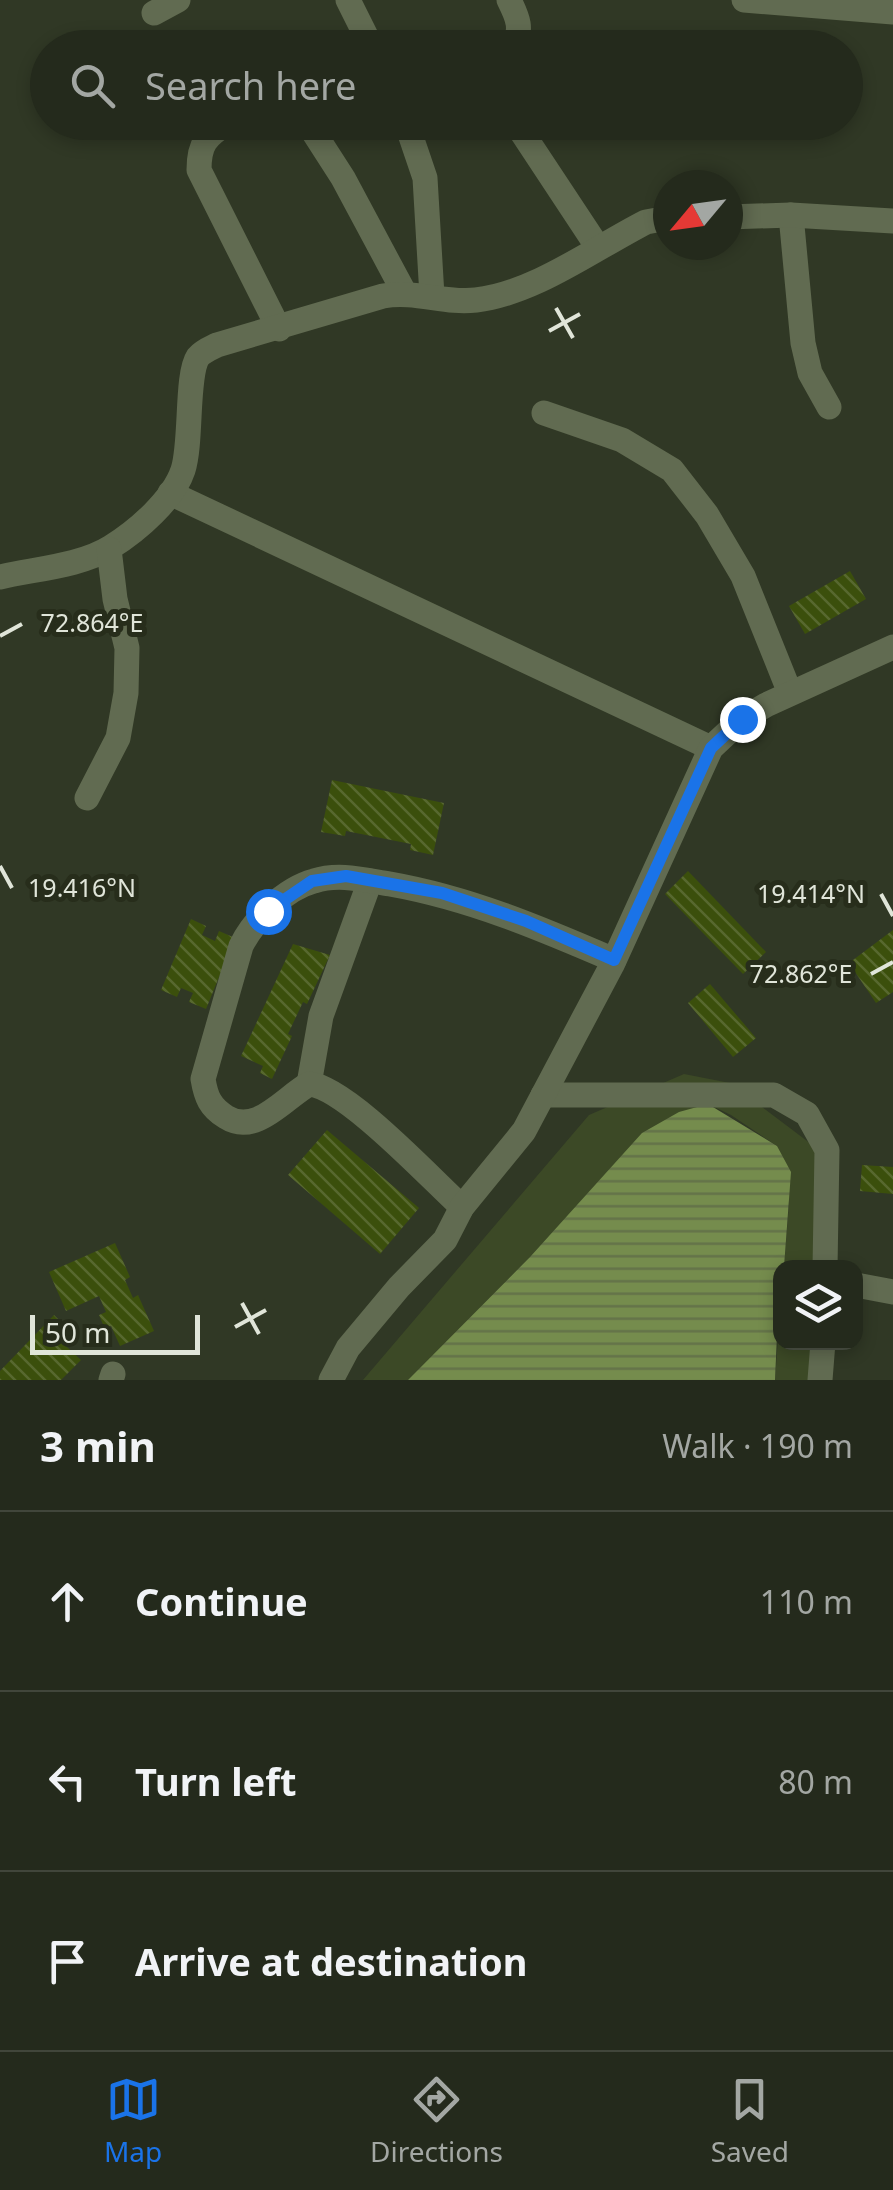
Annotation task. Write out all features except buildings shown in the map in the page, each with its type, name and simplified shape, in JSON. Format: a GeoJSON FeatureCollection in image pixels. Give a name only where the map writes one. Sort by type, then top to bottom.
{"type":"FeatureCollection","features":[{"type":"Feature","properties":{"kind":"street"},"geometry":{"type":"LineString","coordinates":[[154,14],[178,0]]}},
{"type":"Feature","properties":{"kind":"street"},"geometry":{"type":"LineString","coordinates":[[348,0],[363,30]]}},
{"type":"Feature","properties":{"kind":"street"},"geometry":{"type":"LineString","coordinates":[[509,0],[520,22],[519,30]]}},
{"type":"Feature","properties":{"kind":"street"},"geometry":{"type":"LineString","coordinates":[[744,0],[893,12]]}},
{"type":"Feature","properties":{"kind":"street"},"geometry":{"type":"LineString","coordinates":[[204,140],[199,148],[199,170],[279,329]]}},
{"type":"Feature","properties":{"kind":"street"},"geometry":{"type":"LineString","coordinates":[[319,140],[404,292]]}},
{"type":"Feature","properties":{"kind":"street"},"geometry":{"type":"LineString","coordinates":[[412,140],[425,178],[432,296]]}},
{"type":"Feature","properties":{"kind":"street"},"geometry":{"type":"LineString","coordinates":[[528,140],[597,246]]}},
{"type":"Feature","properties":{"kind":"street"},"geometry":{"type":"LineString","coordinates":[[791,215],[803,343],[810,373],[829,407]]}},
{"type":"Feature","properties":{"kind":"street"},"geometry":{"type":"LineString","coordinates":[[743,217],[893,221]]}},
{"type":"Feature","properties":{"kind":"street"},"geometry":{"type":"LineString","coordinates":[[0,577],[109,549],[170,493],[182,472],[190,437],[194,367],[200,353],[404,292],[470,301],[525,288],[597,246],[653,221]]}},
{"type":"Feature","properties":{"kind":"street"},"geometry":{"type":"LineString","coordinates":[[544,413],[622,440],[672,470],[707,515],[744,576],[790,693]]}},
{"type":"Feature","properties":{"kind":"street"},"geometry":{"type":"LineString","coordinates":[[170,493],[711,748]]}},
{"type":"Feature","properties":{"kind":"street"},"geometry":{"type":"LineString","coordinates":[[87,798],[118,738],[126,693],[127,648],[115,599],[109,549]]}},
{"type":"Feature","properties":{"kind":"street"},"geometry":{"type":"LineString","coordinates":[[331,1380],[348,1348],[399,1286],[445,1240],[462,1208],[524,1131],[614,960],[711,748],[742,719],[893,646]]}},
{"type":"Feature","properties":{"kind":"street"},"geometry":{"type":"LineString","coordinates":[[462,1208],[348,1103],[320,1085],[308,1084],[262,1118],[246,1124],[234,1122],[217,1111],[206,1098],[202,1079],[241,946],[250,928],[286,896],[312,881],[346,876],[442,893],[526,921],[614,960]]}},
{"type":"Feature","properties":{"kind":"street"},"geometry":{"type":"LineString","coordinates":[[308,1084],[321,1016],[370,881]]}},
{"type":"Feature","properties":{"kind":"street"},"geometry":{"type":"LineString","coordinates":[[543,1094],[774,1095],[808,1114],[828,1150],[825,1260]]}},
{"type":"Feature","properties":{"kind":"street"},"geometry":{"type":"LineString","coordinates":[[863,1286],[893,1292]]}},
{"type":"Feature","properties":{"kind":"street"},"geometry":{"type":"LineString","coordinates":[[820,1380],[822,1350]]}},
{"type":"Feature","properties":{"kind":"shaded area"},"geometry":{"type":"Polygon","coordinates":[[[684,1074],[730,1083],[819,1150],[821,1260],[785,1260],[789,1203],[777,1146],[708,1104],[642,1134],[530,1257],[408,1380],[363,1380],[589,1115],[684,1074]]]}},
{"type":"Feature","properties":{"kind":"shaded area"},"geometry":{"type":"Polygon","coordinates":[[[708,1104],[777,1146],[791,1172],[785,1260],[773,1260],[775,1380],[408,1380],[530,1257],[642,1133],[679,1112],[708,1104]]]}},
{"type":"Feature","properties":{"kind":"shaded area"},"geometry":{"type":"Polygon","coordinates":[[[777,1350],[814,1350],[812,1380],[775,1380],[777,1350]]]}},
{"type":"Feature","properties":{"kind":"route"},"geometry":{"type":"LineString","coordinates":[[268,911],[312,881],[346,876],[442,893],[526,921],[614,960],[711,748],[742,719]]}}]}
